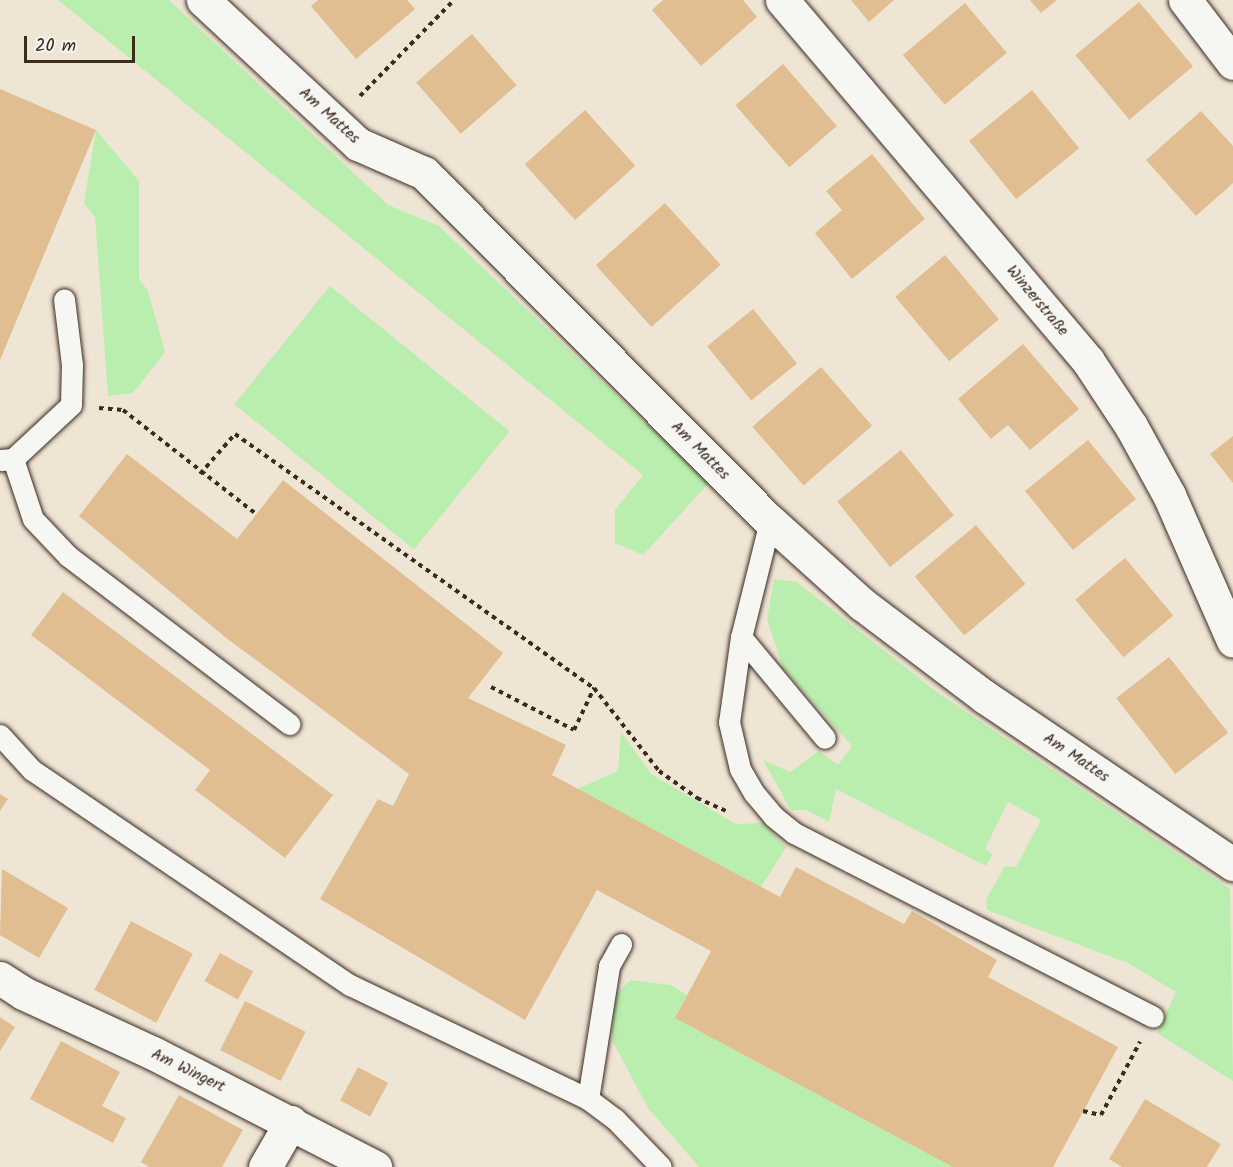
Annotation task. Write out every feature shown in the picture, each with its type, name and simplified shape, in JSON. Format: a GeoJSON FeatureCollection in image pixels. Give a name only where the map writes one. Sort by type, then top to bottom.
{"type":"FeatureCollection","features":[{"type":"Feature","properties":{"kind":"street","name":"Am Mattes"},"geometry":{"type":"LineString","coordinates":[[203,0],[358,144],[424,173],[770,521],[862,604],[985,697],[1233,864]]}},
{"type":"Feature","properties":{"kind":"street","name":"Winzerstraße"},"geometry":{"type":"LineString","coordinates":[[782,0],[1088,361],[1131,426],[1169,495],[1233,641]]}},
{"type":"Feature","properties":{"kind":"street"},"geometry":{"type":"LineString","coordinates":[[1185,0],[1233,63]]}},
{"type":"Feature","properties":{"kind":"street","name":"Am Wingert"},"geometry":{"type":"LineString","coordinates":[[0,978],[23,993],[291,1122],[375,1167]]}},
{"type":"Feature","properties":{"kind":"street"},"geometry":{"type":"LineString","coordinates":[[265,1167],[291,1122]]}},
{"type":"Feature","properties":{"kind":"lane"},"geometry":{"type":"LineString","coordinates":[[64,299],[72,365],[71,405],[6,460],[33,519],[68,556],[289,724]]}},
{"type":"Feature","properties":{"kind":"lane"},"geometry":{"type":"LineString","coordinates":[[770,521],[741,637],[729,722],[740,769],[773,816],[794,833],[1153,1017]]}},
{"type":"Feature","properties":{"kind":"lane"},"geometry":{"type":"LineString","coordinates":[[741,637],[825,738]]}},
{"type":"Feature","properties":{"kind":"lane"},"geometry":{"type":"LineString","coordinates":[[0,735],[32,770],[350,985],[588,1099],[615,1119],[661,1167]]}},
{"type":"Feature","properties":{"kind":"lane"},"geometry":{"type":"LineString","coordinates":[[588,1099],[609,966],[621,944]]}},
{"type":"Feature","properties":{"kind":"path"},"geometry":{"type":"LineString","coordinates":[[333,120],[454,0]]}},
{"type":"Feature","properties":{"kind":"path"},"geometry":{"type":"LineString","coordinates":[[71,405],[123,410],[200,474],[256,514]]}},
{"type":"Feature","properties":{"kind":"path"},"geometry":{"type":"LineString","coordinates":[[200,474],[235,434],[594,688],[659,771],[697,798],[738,816],[773,816]]}},
{"type":"Feature","properties":{"kind":"path"},"geometry":{"type":"LineString","coordinates":[[491,687],[574,730],[594,688]]}},
{"type":"Feature","properties":{"kind":"path"},"geometry":{"type":"LineString","coordinates":[[1083,1111],[1101,1115],[1153,1017]]}},
{"type":"Feature","properties":{"kind":"green space"},"geometry":{"type":"Polygon","coordinates":[[[58,0],[169,0],[388,205],[439,226],[709,483],[643,555],[615,543],[615,510],[643,475],[58,0]]]}},
{"type":"Feature","properties":{"kind":"green space"},"geometry":{"type":"Polygon","coordinates":[[[96,130],[139,181],[139,279],[148,291],[165,352],[133,393],[108,396],[95,217],[84,203],[96,130]]]}},
{"type":"Feature","properties":{"kind":"green space"},"geometry":{"type":"Polygon","coordinates":[[[330,286],[510,431],[414,549],[234,404],[330,286]]]}},
{"type":"Feature","properties":{"kind":"green space"},"geometry":{"type":"Polygon","coordinates":[[[774,579],[797,582],[938,693],[1230,889],[1233,1081],[1157,1033],[1176,992],[1128,963],[987,910],[986,900],[1005,866],[1016,867],[1041,820],[1008,802],[985,849],[993,854],[986,866],[836,789],[829,822],[806,810],[791,810],[763,760],[790,772],[819,751],[838,765],[852,746],[783,668],[767,619],[774,579]]]}},
{"type":"Feature","properties":{"kind":"green space"},"geometry":{"type":"Polygon","coordinates":[[[621,731],[651,774],[736,824],[764,823],[786,847],[761,887],[577,789],[618,771],[621,731]]]}},
{"type":"Feature","properties":{"kind":"green space"},"geometry":{"type":"Polygon","coordinates":[[[630,980],[671,985],[687,995],[675,1018],[953,1167],[699,1167],[648,1108],[613,1042],[611,1000],[630,980]]]}},
{"type":"Feature","properties":{"kind":"building"},"geometry":{"type":"Polygon","coordinates":[[[318,0],[407,0],[415,9],[356,59],[311,6],[318,0]]]}},
{"type":"Feature","properties":{"kind":"building"},"geometry":{"type":"Polygon","coordinates":[[[663,0],[743,0],[757,17],[701,66],[652,10],[663,0]]]}},
{"type":"Feature","properties":{"kind":"building"},"geometry":{"type":"Polygon","coordinates":[[[851,0],[894,0],[869,22],[851,0]]]}},
{"type":"Feature","properties":{"kind":"building"},"geometry":{"type":"Polygon","coordinates":[[[1030,0],[1057,0],[1041,13],[1030,0]]]}},
{"type":"Feature","properties":{"kind":"building"},"geometry":{"type":"Polygon","coordinates":[[[1139,2],[1193,66],[1129,120],[1075,55],[1139,2]]]}},
{"type":"Feature","properties":{"kind":"building"},"geometry":{"type":"Polygon","coordinates":[[[965,3],[1007,53],[945,105],[903,55],[965,3]]]}},
{"type":"Feature","properties":{"kind":"building"},"geometry":{"type":"Polygon","coordinates":[[[472,34],[517,85],[461,134],[416,83],[472,34]]]}},
{"type":"Feature","properties":{"kind":"building"},"geometry":{"type":"Polygon","coordinates":[[[783,64],[837,126],[789,167],[735,105],[783,64]]]}},
{"type":"Feature","properties":{"kind":"building"},"geometry":{"type":"Polygon","coordinates":[[[0,89],[96,130],[0,360],[0,89]]]}},
{"type":"Feature","properties":{"kind":"building"},"geometry":{"type":"Polygon","coordinates":[[[1032,90],[1079,148],[1016,199],[969,141],[1032,90]]]}},
{"type":"Feature","properties":{"kind":"building"},"geometry":{"type":"Polygon","coordinates":[[[585,110],[635,166],[575,220],[525,164],[585,110]]]}},
{"type":"Feature","properties":{"kind":"building"},"geometry":{"type":"Polygon","coordinates":[[[1201,111],[1233,146],[1233,183],[1196,216],[1146,160],[1201,111]]]}},
{"type":"Feature","properties":{"kind":"building"},"geometry":{"type":"Polygon","coordinates":[[[872,154],[925,219],[852,279],[815,233],[842,210],[826,191],[872,154]]]}},
{"type":"Feature","properties":{"kind":"building"},"geometry":{"type":"Polygon","coordinates":[[[665,203],[721,265],[651,327],[596,265],[665,203]]]}},
{"type":"Feature","properties":{"kind":"building"},"geometry":{"type":"Polygon","coordinates":[[[945,255],[999,319],[949,361],[895,297],[945,255]]]}},
{"type":"Feature","properties":{"kind":"building"},"geometry":{"type":"Polygon","coordinates":[[[753,309],[797,363],[751,401],[707,346],[753,309]]]}},
{"type":"Feature","properties":{"kind":"building"},"geometry":{"type":"Polygon","coordinates":[[[1023,344],[1079,409],[1030,450],[1008,425],[991,439],[958,399],[1023,344]]]}},
{"type":"Feature","properties":{"kind":"building"},"geometry":{"type":"Polygon","coordinates":[[[821,367],[872,426],[803,486],[752,427],[821,367]]]}},
{"type":"Feature","properties":{"kind":"building"},"geometry":{"type":"Polygon","coordinates":[[[1233,436],[1233,483],[1210,454],[1233,436]]]}},
{"type":"Feature","properties":{"kind":"building"},"geometry":{"type":"Polygon","coordinates":[[[1088,440],[1136,499],[1073,550],[1025,491],[1088,440]]]}},
{"type":"Feature","properties":{"kind":"building"},"geometry":{"type":"Polygon","coordinates":[[[901,450],[954,515],[890,567],[837,502],[901,450]]]}},
{"type":"Feature","properties":{"kind":"building"},"geometry":{"type":"Polygon","coordinates":[[[127,454],[237,539],[283,480],[503,653],[468,698],[566,745],[552,775],[780,897],[796,867],[904,924],[912,911],[997,960],[988,977],[1118,1047],[1053,1167],[953,1167],[675,1018],[711,951],[597,890],[525,1020],[320,899],[378,799],[393,806],[409,774],[225,637],[79,516],[127,454]]]}},
{"type":"Feature","properties":{"kind":"building"},"geometry":{"type":"Polygon","coordinates":[[[976,525],[1025,584],[964,635],[915,576],[976,525]]]}},
{"type":"Feature","properties":{"kind":"building"},"geometry":{"type":"Polygon","coordinates":[[[1125,558],[1173,615],[1123,657],[1075,600],[1125,558]]]}},
{"type":"Feature","properties":{"kind":"building"},"geometry":{"type":"Polygon","coordinates":[[[63,592],[333,795],[285,858],[195,790],[210,770],[31,635],[63,592]]]}},
{"type":"Feature","properties":{"kind":"building"},"geometry":{"type":"Polygon","coordinates":[[[1169,657],[1228,733],[1175,774],[1116,698],[1169,657]]]}},
{"type":"Feature","properties":{"kind":"building"},"geometry":{"type":"Polygon","coordinates":[[[0,794],[8,799],[0,811],[0,794]]]}},
{"type":"Feature","properties":{"kind":"building"},"geometry":{"type":"Polygon","coordinates":[[[2,869],[68,908],[39,958],[0,935],[2,869]]]}},
{"type":"Feature","properties":{"kind":"building"},"geometry":{"type":"Polygon","coordinates":[[[131,921],[193,954],[156,1023],[94,990],[131,921]]]}},
{"type":"Feature","properties":{"kind":"building"},"geometry":{"type":"Polygon","coordinates":[[[220,953],[253,971],[238,999],[204,981],[220,953]]]}},
{"type":"Feature","properties":{"kind":"building"},"geometry":{"type":"Polygon","coordinates":[[[245,1001],[306,1032],[281,1081],[220,1050],[245,1001]]]}},
{"type":"Feature","properties":{"kind":"building"},"geometry":{"type":"Polygon","coordinates":[[[0,1017],[15,1027],[0,1051],[0,1017]]]}},
{"type":"Feature","properties":{"kind":"building"},"geometry":{"type":"Polygon","coordinates":[[[61,1041],[120,1072],[102,1106],[126,1118],[113,1143],[30,1099],[61,1041]]]}},
{"type":"Feature","properties":{"kind":"building"},"geometry":{"type":"Polygon","coordinates":[[[358,1067],[388,1083],[370,1117],[340,1101],[358,1067]]]}},
{"type":"Feature","properties":{"kind":"building"},"geometry":{"type":"Polygon","coordinates":[[[179,1095],[243,1130],[222,1167],[149,1167],[141,1162],[179,1095]]]}},
{"type":"Feature","properties":{"kind":"building"},"geometry":{"type":"Polygon","coordinates":[[[1145,1099],[1221,1144],[1207,1167],[1122,1167],[1109,1159],[1145,1099]]]}}]}
